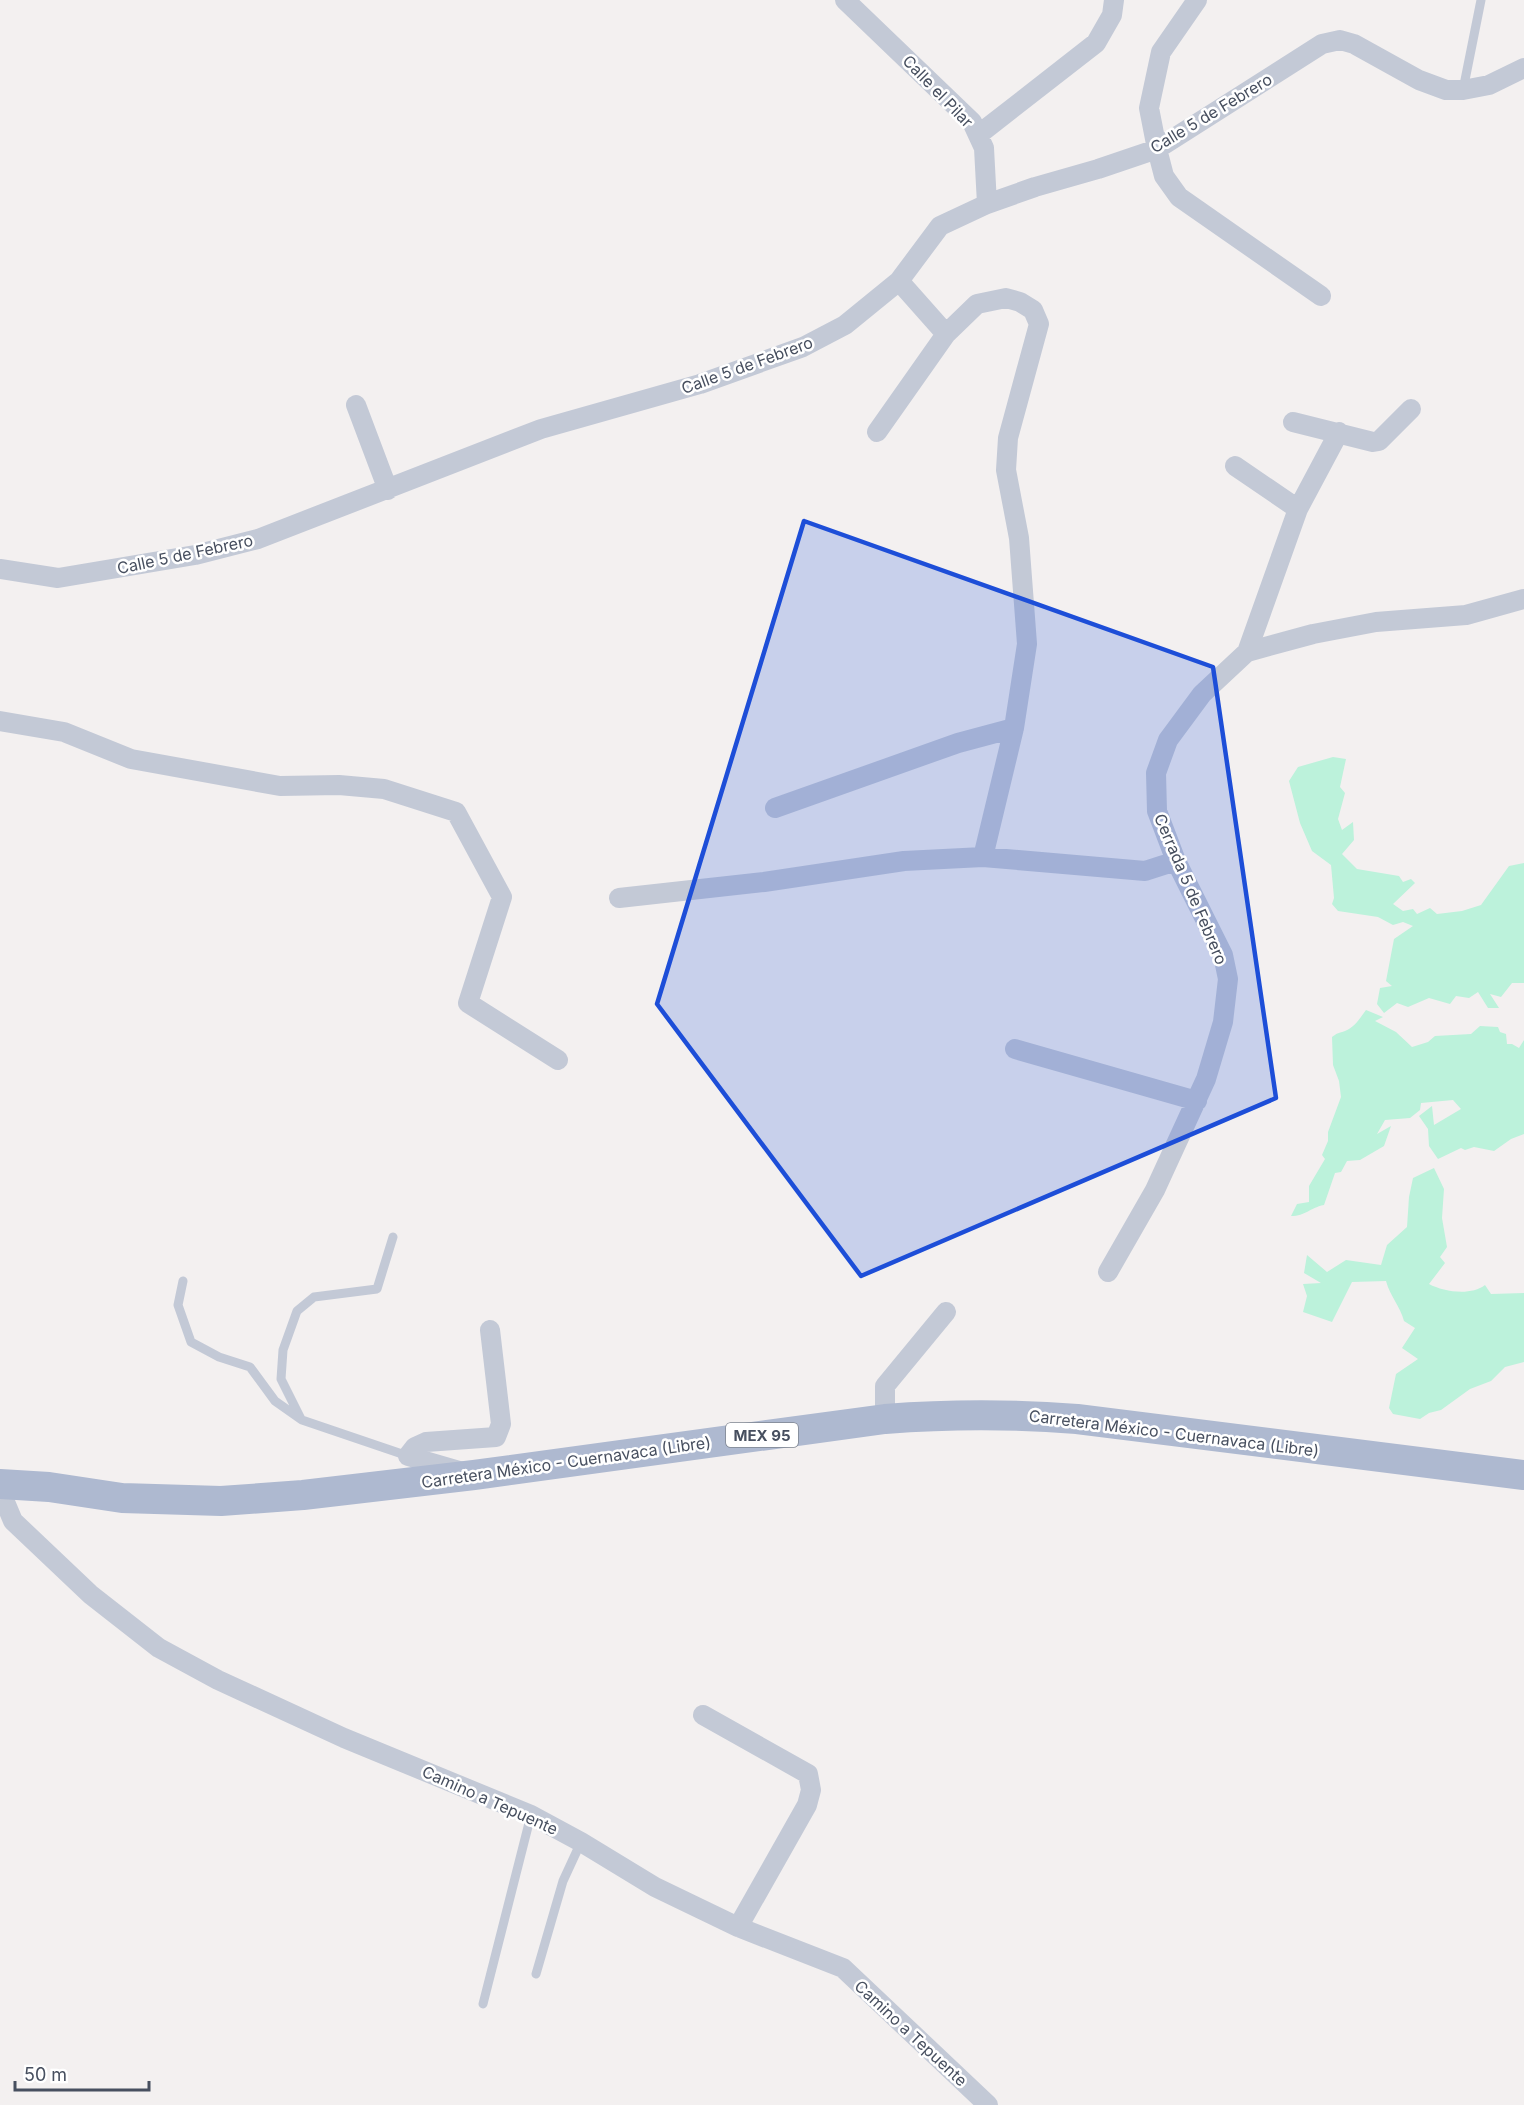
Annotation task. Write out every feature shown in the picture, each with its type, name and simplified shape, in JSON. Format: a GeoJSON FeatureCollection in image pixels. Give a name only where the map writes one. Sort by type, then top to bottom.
{"type":"FeatureCollection","features":[{"type":"Feature","properties":{"kind":"main road","name":"Carretera México - Cuernavaca (Libre)"},"geometry":{"type":"LineString","coordinates":[[0,1484],[49,1487],[122,1498],[221,1501],[303,1495],[474,1475],[885,1419],[938,1415],[1014,1414],[1077,1419],[1524,1475]]}},
{"type":"Feature","properties":{"kind":"street","name":"Calle el Pilar"},"geometry":{"type":"LineString","coordinates":[[845,0],[972,122],[984,148],[987,204]]}},
{"type":"Feature","properties":{"kind":"street"},"geometry":{"type":"LineString","coordinates":[[978,135],[1096,43],[1112,15],[1114,0]]}},
{"type":"Feature","properties":{"kind":"street"},"geometry":{"type":"LineString","coordinates":[[1197,0],[1161,52],[1149,108],[1164,176],[1179,197],[1321,296]]}},
{"type":"Feature","properties":{"kind":"street","name":"Calle 5 de Febrero"},"geometry":{"type":"LineString","coordinates":[[0,569],[58,578],[195,555],[258,539],[541,429],[700,384],[803,347],[845,325],[899,281],[940,226],[987,204],[1157,149],[1322,44],[1340,40],[1374,53],[1419,80],[1446,90],[1463,90],[1489,85],[1524,68]]}},
{"type":"Feature","properties":{"kind":"street"},"geometry":{"type":"LineString","coordinates":[[899,281],[946,334]]}},
{"type":"Feature","properties":{"kind":"street"},"geometry":{"type":"LineString","coordinates":[[877,432],[946,334],[977,304],[1006,298],[1020,302],[1033,310],[1039,324],[1008,438],[1006,470],[1019,538],[1027,644],[1014,728],[983,857]]}},
{"type":"Feature","properties":{"kind":"street"},"geometry":{"type":"LineString","coordinates":[[356,405],[388,490]]}},
{"type":"Feature","properties":{"kind":"street"},"geometry":{"type":"LineString","coordinates":[[1293,422],[1373,442],[1379,441],[1411,409]]}},
{"type":"Feature","properties":{"kind":"street"},"geometry":{"type":"LineString","coordinates":[[1247,652],[1298,509],[1339,432]]}},
{"type":"Feature","properties":{"kind":"street"},"geometry":{"type":"LineString","coordinates":[[1235,466],[1298,509]]}},
{"type":"Feature","properties":{"kind":"street","name":"Cerrada 5 de Febrero"},"geometry":{"type":"LineString","coordinates":[[1108,1272],[1155,1190],[1197,1101],[1206,1079],[1222,1022],[1228,979],[1223,956],[1176,861],[1157,811],[1156,773],[1168,740],[1202,694],[1247,652],[1313,634],[1376,622],[1466,615],[1524,599]]}},
{"type":"Feature","properties":{"kind":"street"},"geometry":{"type":"LineString","coordinates":[[0,722],[64,732],[131,759],[280,786],[339,785],[384,789],[456,812],[502,897],[468,1003],[558,1060]]}},
{"type":"Feature","properties":{"kind":"street"},"geometry":{"type":"LineString","coordinates":[[775,808],[958,743],[1014,728]]}},
{"type":"Feature","properties":{"kind":"street"},"geometry":{"type":"LineString","coordinates":[[619,897],[764,882],[904,861],[983,857],[1145,871],[1176,861]]}},
{"type":"Feature","properties":{"kind":"street"},"geometry":{"type":"LineString","coordinates":[[1015,1049],[1197,1101]]}},
{"type":"Feature","properties":{"kind":"street"},"geometry":{"type":"LineString","coordinates":[[885,1419],[885,1386],[946,1312]]}},
{"type":"Feature","properties":{"kind":"street"},"geometry":{"type":"LineString","coordinates":[[474,1475],[408,1456],[415,1447],[426,1442],[496,1437],[501,1424],[490,1330]]}},
{"type":"Feature","properties":{"kind":"street","name":"Camino a Tepuente"},"geometry":{"type":"LineString","coordinates":[[0,1490],[13,1521],[90,1594],[159,1648],[218,1680],[344,1738],[531,1815],[655,1887],[738,1927],[843,1968],[988,2105]]}},
{"type":"Feature","properties":{"kind":"street"},"geometry":{"type":"LineString","coordinates":[[703,1715],[808,1774],[812,1790],[807,1805],[738,1927]]}},
{"type":"Feature","properties":{"kind":"lane"},"geometry":{"type":"LineString","coordinates":[[1463,90],[1481,0]]}},
{"type":"Feature","properties":{"kind":"lane"},"geometry":{"type":"LineString","coordinates":[[302,1420],[281,1379],[283,1350],[297,1311],[314,1297],[377,1289],[393,1237]]}},
{"type":"Feature","properties":{"kind":"lane"},"geometry":{"type":"LineString","coordinates":[[183,1281],[178,1305],[191,1341],[219,1357],[250,1367],[275,1401],[302,1420],[408,1456]]}},
{"type":"Feature","properties":{"kind":"lane"},"geometry":{"type":"LineString","coordinates":[[483,2004],[531,1815]]}},
{"type":"Feature","properties":{"kind":"lane"},"geometry":{"type":"LineString","coordinates":[[536,1974],[563,1881],[581,1842]]}},
{"type":"Feature","properties":{"kind":"highlighted area"},"geometry":{"type":"Polygon","coordinates":[[[804,521],[1213,667],[1276,1098],[861,1276],[657,1004],[804,521]]]}},
{"type":"Feature","properties":{"kind":"green space"},"geometry":{"type":"Polygon","coordinates":[[[1333,757],[1346,759],[1340,787],[1345,793],[1338,819],[1342,830],[1353,822],[1354,840],[1342,854],[1357,869],[1399,876],[1403,882],[1411,879],[1415,883],[1393,904],[1403,911],[1413,909],[1417,914],[1430,908],[1437,914],[1462,911],[1481,905],[1509,866],[1524,863],[1524,983],[1512,983],[1501,997],[1490,994],[1499,1008],[1488,1008],[1478,992],[1469,998],[1456,996],[1450,1004],[1429,998],[1408,1007],[1397,1003],[1384,1013],[1377,1004],[1380,988],[1392,986],[1386,981],[1394,939],[1413,926],[1403,922],[1393,925],[1378,917],[1338,911],[1332,904],[1334,898],[1331,865],[1312,851],[1300,823],[1289,781],[1298,767],[1333,757]]]}},
{"type":"Feature","properties":{"kind":"green space"},"geometry":{"type":"Polygon","coordinates":[[[1366,1010],[1383,1017],[1375,1021],[1396,1032],[1412,1047],[1428,1042],[1435,1036],[1471,1034],[1480,1026],[1498,1027],[1500,1032],[1506,1034],[1507,1044],[1519,1048],[1524,1040],[1524,1134],[1511,1139],[1494,1151],[1474,1147],[1465,1150],[1461,1148],[1438,1159],[1429,1146],[1428,1129],[1419,1116],[1432,1106],[1434,1125],[1461,1109],[1453,1100],[1421,1103],[1420,1110],[1410,1118],[1385,1120],[1377,1134],[1391,1126],[1384,1146],[1360,1160],[1347,1161],[1341,1172],[1335,1173],[1324,1205],[1300,1215],[1291,1216],[1297,1204],[1309,1202],[1309,1186],[1325,1159],[1322,1155],[1341,1097],[1339,1081],[1333,1065],[1332,1037],[1352,1027],[1366,1010]]]}},
{"type":"Feature","properties":{"kind":"green space"},"geometry":{"type":"Polygon","coordinates":[[[1434,1168],[1444,1189],[1442,1218],[1447,1247],[1440,1257],[1445,1263],[1429,1284],[1457,1292],[1472,1291],[1485,1285],[1491,1294],[1524,1293],[1524,1362],[1505,1367],[1491,1381],[1470,1389],[1441,1410],[1429,1413],[1420,1419],[1393,1414],[1389,1408],[1396,1374],[1418,1359],[1402,1348],[1415,1328],[1404,1321],[1386,1281],[1352,1282],[1332,1322],[1303,1312],[1307,1296],[1303,1284],[1321,1283],[1304,1273],[1307,1255],[1327,1272],[1346,1260],[1381,1265],[1387,1245],[1407,1227],[1413,1178],[1434,1168]]]}}]}
